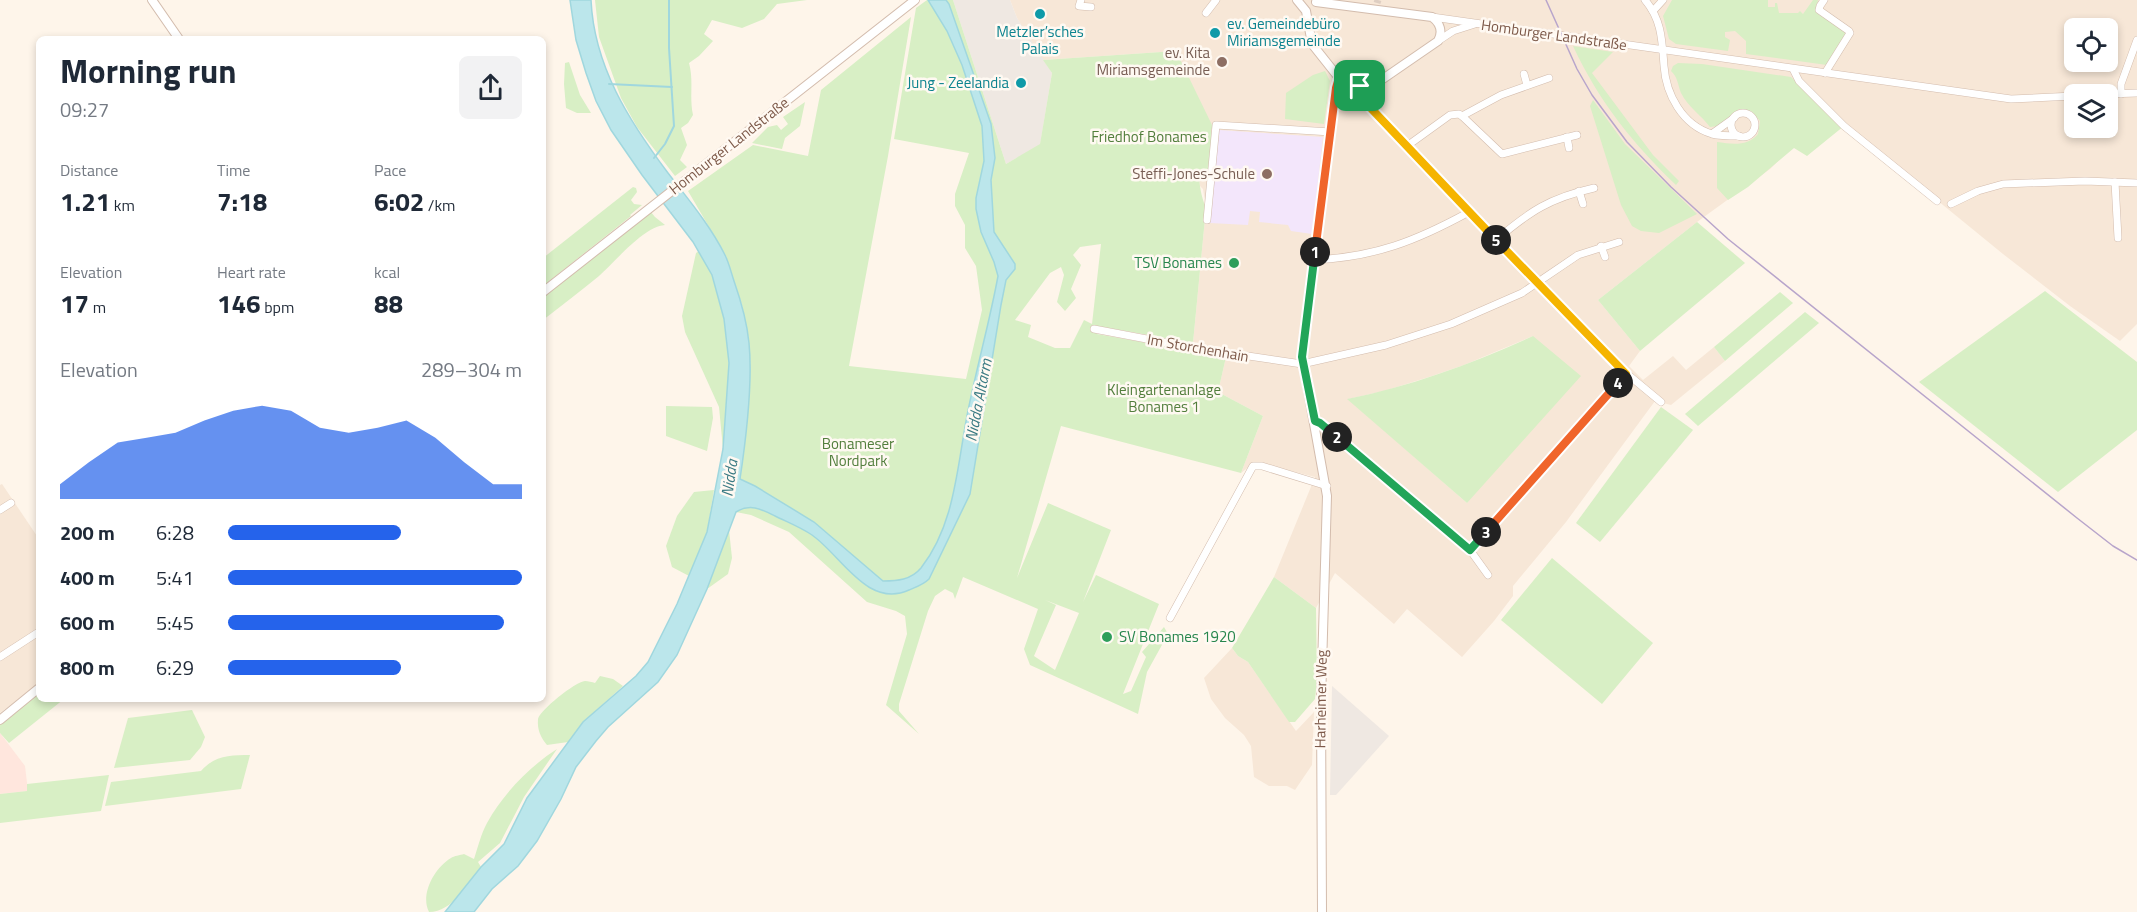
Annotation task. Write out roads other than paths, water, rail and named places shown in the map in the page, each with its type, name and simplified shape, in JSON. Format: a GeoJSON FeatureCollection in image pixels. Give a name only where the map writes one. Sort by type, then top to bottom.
{"type":"FeatureCollection","features":[{"type":"Feature","properties":{"kind":"street"},"geometry":{"type":"LineString","coordinates":[[152,0],[177,36]]}},
{"type":"Feature","properties":{"kind":"street","name":"Homburger Landstraße"},"geometry":{"type":"LineString","coordinates":[[546,290],[915,0]]}},
{"type":"Feature","properties":{"kind":"street"},"geometry":{"type":"LineString","coordinates":[[1081,0],[1079,6],[1091,7]]}},
{"type":"Feature","properties":{"kind":"street"},"geometry":{"type":"LineString","coordinates":[[1206,13],[1216,0]]}},
{"type":"Feature","properties":{"kind":"street"},"geometry":{"type":"LineString","coordinates":[[1297,0],[1306,11],[1312,44],[1339,78],[1360,86],[1384,80],[1438,41],[1463,27],[1477,24]]}},
{"type":"Feature","properties":{"kind":"street"},"geometry":{"type":"LineString","coordinates":[[1645,0],[1653,11],[1661,33],[1665,76],[1673,101],[1690,121],[1711,133],[1739,136],[1752,134],[1755,122],[1745,113],[1711,133]]}},
{"type":"Feature","properties":{"kind":"street"},"geometry":{"type":"LineString","coordinates":[[1653,11],[1663,0]]}},
{"type":"Feature","properties":{"kind":"street"},"geometry":{"type":"LineString","coordinates":[[1824,0],[1819,10],[1850,33],[1825,74]]}},
{"type":"Feature","properties":{"kind":"street"},"geometry":{"type":"LineString","coordinates":[[1306,11],[1317,1]]}},
{"type":"Feature","properties":{"kind":"street","name":"Homburger Landstraße"},"geometry":{"type":"LineString","coordinates":[[1317,1],[1377,6],[1477,24],[2012,99],[2064,96]]}},
{"type":"Feature","properties":{"kind":"street"},"geometry":{"type":"LineString","coordinates":[[1432,17],[1440,28],[1438,41]]}},
{"type":"Feature","properties":{"kind":"street"},"geometry":{"type":"LineString","coordinates":[[2137,40],[2121,84],[2121,94],[2137,93]]}},
{"type":"Feature","properties":{"kind":"street"},"geometry":{"type":"LineString","coordinates":[[1792,69],[1799,81],[1844,126],[1937,201]]}},
{"type":"Feature","properties":{"kind":"street"},"geometry":{"type":"LineString","coordinates":[[1524,74],[1527,85]]}},
{"type":"Feature","properties":{"kind":"street","name":"Harheimer Weg"},"geometry":{"type":"LineString","coordinates":[[1322,912],[1321,702],[1328,511],[1327,486],[1302,364],[1339,78]]}},
{"type":"Feature","properties":{"kind":"street"},"geometry":{"type":"LineString","coordinates":[[1462,116],[1487,102],[1549,78]]}},
{"type":"Feature","properties":{"kind":"street"},"geometry":{"type":"LineString","coordinates":[[1360,86],[1365,102],[1469,212],[1626,374],[1660,402]]}},
{"type":"Feature","properties":{"kind":"street"},"geometry":{"type":"LineString","coordinates":[[1407,146],[1450,115],[1458,114],[1502,154],[1576,135]]}},
{"type":"Feature","properties":{"kind":"street"},"geometry":{"type":"LineString","coordinates":[[1734,118],[1732,126],[1739,136]]}},
{"type":"Feature","properties":{"kind":"street"},"geometry":{"type":"LineString","coordinates":[[1207,220],[1216,125],[1331,132]]}},
{"type":"Feature","properties":{"kind":"street"},"geometry":{"type":"LineString","coordinates":[[1567,137],[1569,148]]}},
{"type":"Feature","properties":{"kind":"street"},"geometry":{"type":"LineString","coordinates":[[2115,182],[2118,238]]}},
{"type":"Feature","properties":{"kind":"street"},"geometry":{"type":"LineString","coordinates":[[1951,204],[1978,191],[2003,184],[2137,183]]}},
{"type":"Feature","properties":{"kind":"street"},"geometry":{"type":"LineString","coordinates":[[1496,240],[1534,210],[1557,199],[1594,188]]}},
{"type":"Feature","properties":{"kind":"street"},"geometry":{"type":"LineString","coordinates":[[1580,191],[1583,204]]}},
{"type":"Feature","properties":{"kind":"street"},"geometry":{"type":"LineString","coordinates":[[1314,260],[1344,259],[1382,251],[1437,230],[1469,212]]}},
{"type":"Feature","properties":{"kind":"street"},"geometry":{"type":"LineString","coordinates":[[1302,364],[1420,334],[1507,300],[1537,283],[1568,261],[1601,246],[1619,242]]}},
{"type":"Feature","properties":{"kind":"street"},"geometry":{"type":"LineString","coordinates":[[1601,246],[1605,257]]}},
{"type":"Feature","properties":{"kind":"street","name":"Im Storchenhain"},"geometry":{"type":"LineString","coordinates":[[1094,329],[1194,348],[1302,364]]}},
{"type":"Feature","properties":{"kind":"street"},"geometry":{"type":"LineString","coordinates":[[1470,550],[1626,374]]}},
{"type":"Feature","properties":{"kind":"street"},"geometry":{"type":"LineString","coordinates":[[1315,421],[1470,550],[1488,575]]}},
{"type":"Feature","properties":{"kind":"street"},"geometry":{"type":"LineString","coordinates":[[1170,618],[1253,466],[1262,466],[1327,486]]}},
{"type":"Feature","properties":{"kind":"street"},"geometry":{"type":"LineString","coordinates":[[0,510],[11,503]]}},
{"type":"Feature","properties":{"kind":"street"},"geometry":{"type":"LineString","coordinates":[[0,657],[36,634]]}},
{"type":"Feature","properties":{"kind":"street"},"geometry":{"type":"LineString","coordinates":[[0,720],[36,690]]}},
{"type":"Feature","properties":{"kind":"water"},"geometry":{"type":"Polygon","coordinates":[[[570,0],[591,0],[599,48],[616,92],[640,133],[713,233],[729,264],[745,319],[750,359],[748,411],[740,479],[814,522],[883,581],[903,579],[917,572],[933,550],[942,531],[954,490],[969,406],[998,276],[981,232],[976,209],[976,198],[984,161],[982,126],[962,65],[947,31],[928,0],[946,0],[949,4],[991,124],[995,158],[991,180],[994,232],[1015,264],[1015,269],[1006,280],[1001,305],[970,494],[929,579],[909,590],[894,594],[880,592],[867,586],[823,544],[803,530],[756,508],[741,509],[736,512],[707,589],[677,655],[658,682],[608,727],[576,767],[537,841],[518,866],[492,889],[474,912],[445,912],[481,867],[504,844],[527,798],[583,722],[636,676],[648,662],[677,604],[707,532],[723,449],[729,363],[724,319],[712,275],[693,242],[611,130],[596,101],[576,40],[570,0]]]}},
{"type":"Feature","properties":{"kind":"waterway"},"geometry":{"type":"LineString","coordinates":[[654,158],[665,144],[674,126],[669,48],[669,0]]}},
{"type":"Feature","properties":{"kind":"waterway"},"geometry":{"type":"LineString","coordinates":[[609,84],[672,87]]}},
{"type":"Feature","properties":{"kind":"tram line"},"geometry":{"type":"LineString","coordinates":[[1546,0],[1577,69],[1592,95],[1627,142],[1671,187],[1728,239],[2077,518],[2113,546],[2137,560]]}},
{"type":"Feature","properties":{"kind":"place","name":"Metzler’sches Palais"},"geometry":{"type":"Point","coordinates":[1040,14]}},
{"type":"Feature","properties":{"kind":"place","name":"ev. Gemeindebüro Miriamsgemeinde"},"geometry":{"type":"Point","coordinates":[1215,33]}},
{"type":"Feature","properties":{"kind":"place","name":"ev. Kita Miriamsgemeinde"},"geometry":{"type":"Point","coordinates":[1222,62]}},
{"type":"Feature","properties":{"kind":"place","name":"Jung - Zeelandia"},"geometry":{"type":"Point","coordinates":[1021,83]}},
{"type":"Feature","properties":{"kind":"place","name":"Steffi-Jones-Schule"},"geometry":{"type":"Point","coordinates":[1267,174]}},
{"type":"Feature","properties":{"kind":"place","name":"TSV Bonames"},"geometry":{"type":"Point","coordinates":[1234,263]}},
{"type":"Feature","properties":{"kind":"place","name":"SV Bonames 1920"},"geometry":{"type":"Point","coordinates":[1107,637]}},
{"type":"Feature","properties":{"kind":"park label","name":"Friedhof Bonames"},"geometry":{"type":"Point","coordinates":[1149,137]}},
{"type":"Feature","properties":{"kind":"park label","name":"Kleingartenanlage Bonames 1"},"geometry":{"type":"Point","coordinates":[1164,398]}},
{"type":"Feature","properties":{"kind":"park label","name":"Bonameser Nordpark"},"geometry":{"type":"Point","coordinates":[858,452]}},
{"type":"Feature","properties":{"kind":"water label","name":"Nidda Altarm"},"geometry":{"type":"Point","coordinates":[978,400]}},
{"type":"Feature","properties":{"kind":"water label","name":"Nidda"},"geometry":{"type":"Point","coordinates":[729,478]}}]}
